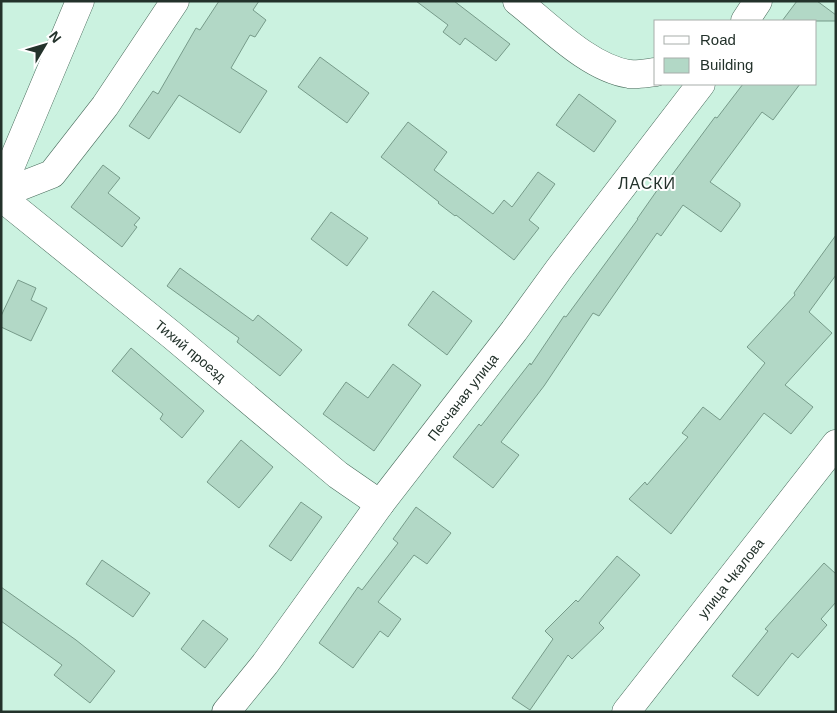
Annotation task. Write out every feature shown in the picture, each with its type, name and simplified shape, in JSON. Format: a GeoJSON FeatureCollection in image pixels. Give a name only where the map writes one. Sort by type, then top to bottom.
{"type":"FeatureCollection","features":[{"type":"Feature","properties":{"kind":"street"},"geometry":{"type":"LineString","coordinates":[[1,189],[80,1]]}},
{"type":"Feature","properties":{"kind":"street"},"geometry":{"type":"LineString","coordinates":[[1,196],[52,174],[105,106],[175,1]]}},
{"type":"Feature","properties":{"kind":"street"},"geometry":{"type":"LineString","coordinates":[[517,1],[586,56],[608,69],[631,74],[654,72]]}},
{"type":"Feature","properties":{"kind":"street"},"geometry":{"type":"LineString","coordinates":[[746,20],[758,1]]}},
{"type":"Feature","properties":{"kind":"street","name":"Песчаная улица"},"geometry":{"type":"LineString","coordinates":[[226,712],[265,664],[380,504],[700,85]]}},
{"type":"Feature","properties":{"kind":"street","name":"Тихий проезд"},"geometry":{"type":"LineString","coordinates":[[1,196],[173,336],[338,475],[380,504]]}},
{"type":"Feature","properties":{"kind":"street","name":"улица Чкалова"},"geometry":{"type":"LineString","coordinates":[[626,712],[836,444]]}},
{"type":"Feature","properties":{"kind":"building"},"geometry":{"type":"Polygon","coordinates":[[[219,1],[259,1],[253,10],[266,20],[255,37],[250,35],[231,68],[267,91],[240,133],[179,95],[149,139],[129,126],[153,91],[158,94],[196,28],[200,30],[219,1]]]}},
{"type":"Feature","properties":{"kind":"building"},"geometry":{"type":"Polygon","coordinates":[[[416,1],[454,1],[510,44],[496,61],[465,38],[460,45],[443,32],[448,25],[416,1]]]}},
{"type":"Feature","properties":{"kind":"building"},"geometry":{"type":"Polygon","coordinates":[[[797,1],[817,1],[836,15],[836,21],[783,20],[797,1]]]}},
{"type":"Feature","properties":{"kind":"building"},"geometry":{"type":"Polygon","coordinates":[[[320,57],[369,93],[347,123],[298,87],[320,57]]]}},
{"type":"Feature","properties":{"kind":"building"},"geometry":{"type":"Polygon","coordinates":[[[742,85],[799,85],[773,120],[762,112],[710,182],[740,203],[740,206],[721,232],[683,205],[661,236],[657,233],[599,316],[593,313],[544,386],[501,442],[519,455],[493,488],[453,457],[479,424],[481,426],[530,363],[531,365],[564,316],[566,317],[658,189],[660,191],[715,117],[717,118],[742,85]]]}},
{"type":"Feature","properties":{"kind":"building"},"geometry":{"type":"Polygon","coordinates":[[[579,94],[616,121],[594,152],[556,125],[579,94]]]}},
{"type":"Feature","properties":{"kind":"building"},"geometry":{"type":"Polygon","coordinates":[[[408,122],[447,152],[434,170],[493,214],[504,200],[512,207],[538,172],[555,184],[529,220],[539,228],[514,260],[381,157],[408,122]]]}},
{"type":"Feature","properties":{"kind":"building"},"geometry":{"type":"Polygon","coordinates":[[[103,165],[120,178],[108,193],[140,218],[134,225],[137,227],[122,247],[71,207],[103,165]]]}},
{"type":"Feature","properties":{"kind":"building"},"geometry":{"type":"Polygon","coordinates":[[[331,212],[368,238],[347,266],[311,239],[331,212]]]}},
{"type":"Feature","properties":{"kind":"building"},"geometry":{"type":"Polygon","coordinates":[[[836,235],[836,275],[809,312],[832,333],[785,385],[813,407],[791,434],[764,413],[671,534],[629,499],[645,482],[647,485],[688,437],[682,433],[703,407],[720,420],[765,363],[747,347],[795,295],[794,293],[836,235]]]}},
{"type":"Feature","properties":{"kind":"building"},"geometry":{"type":"Polygon","coordinates":[[[180,268],[253,321],[258,315],[302,350],[280,376],[237,342],[239,338],[167,286],[180,268]]]}},
{"type":"Feature","properties":{"kind":"building"},"geometry":{"type":"Polygon","coordinates":[[[18,280],[36,288],[31,300],[47,308],[31,341],[1,327],[1,316],[18,280]]]}},
{"type":"Feature","properties":{"kind":"building"},"geometry":{"type":"Polygon","coordinates":[[[433,291],[472,321],[447,355],[408,325],[433,291]]]}},
{"type":"Feature","properties":{"kind":"building"},"geometry":{"type":"Polygon","coordinates":[[[131,348],[204,411],[182,438],[160,419],[163,414],[112,371],[131,348]]]}},
{"type":"Feature","properties":{"kind":"building"},"geometry":{"type":"Polygon","coordinates":[[[393,364],[421,385],[374,451],[323,414],[346,382],[368,398],[393,364]]]}},
{"type":"Feature","properties":{"kind":"building"},"geometry":{"type":"Polygon","coordinates":[[[241,440],[273,467],[239,508],[207,482],[241,440]]]}},
{"type":"Feature","properties":{"kind":"building"},"geometry":{"type":"Polygon","coordinates":[[[301,502],[322,517],[291,561],[269,546],[301,502]]]}},
{"type":"Feature","properties":{"kind":"building"},"geometry":{"type":"Polygon","coordinates":[[[416,507],[451,533],[427,564],[414,555],[378,602],[401,619],[388,637],[380,631],[353,668],[319,643],[358,587],[362,590],[398,543],[393,539],[416,507]]]}},
{"type":"Feature","properties":{"kind":"building"},"geometry":{"type":"Polygon","coordinates":[[[617,556],[640,575],[599,623],[604,628],[572,659],[568,655],[530,710],[512,698],[553,639],[545,631],[576,600],[578,602],[617,556]]]}},
{"type":"Feature","properties":{"kind":"building"},"geometry":{"type":"Polygon","coordinates":[[[102,560],[150,593],[133,617],[86,584],[102,560]]]}},
{"type":"Feature","properties":{"kind":"building"},"geometry":{"type":"Polygon","coordinates":[[[824,563],[836,574],[836,602],[821,619],[827,625],[798,658],[792,653],[758,696],[732,676],[768,631],[765,629],[824,563]]]}},
{"type":"Feature","properties":{"kind":"building"},"geometry":{"type":"Polygon","coordinates":[[[1,587],[76,640],[115,671],[90,703],[54,675],[62,665],[1,621],[1,587]]]}},
{"type":"Feature","properties":{"kind":"building"},"geometry":{"type":"Polygon","coordinates":[[[203,620],[228,639],[205,668],[181,649],[203,620]]]}},
{"type":"Feature","properties":{"kind":"district","name":"ЛАСКИ"},"geometry":{"type":"Point","coordinates":[647,183]}}]}
